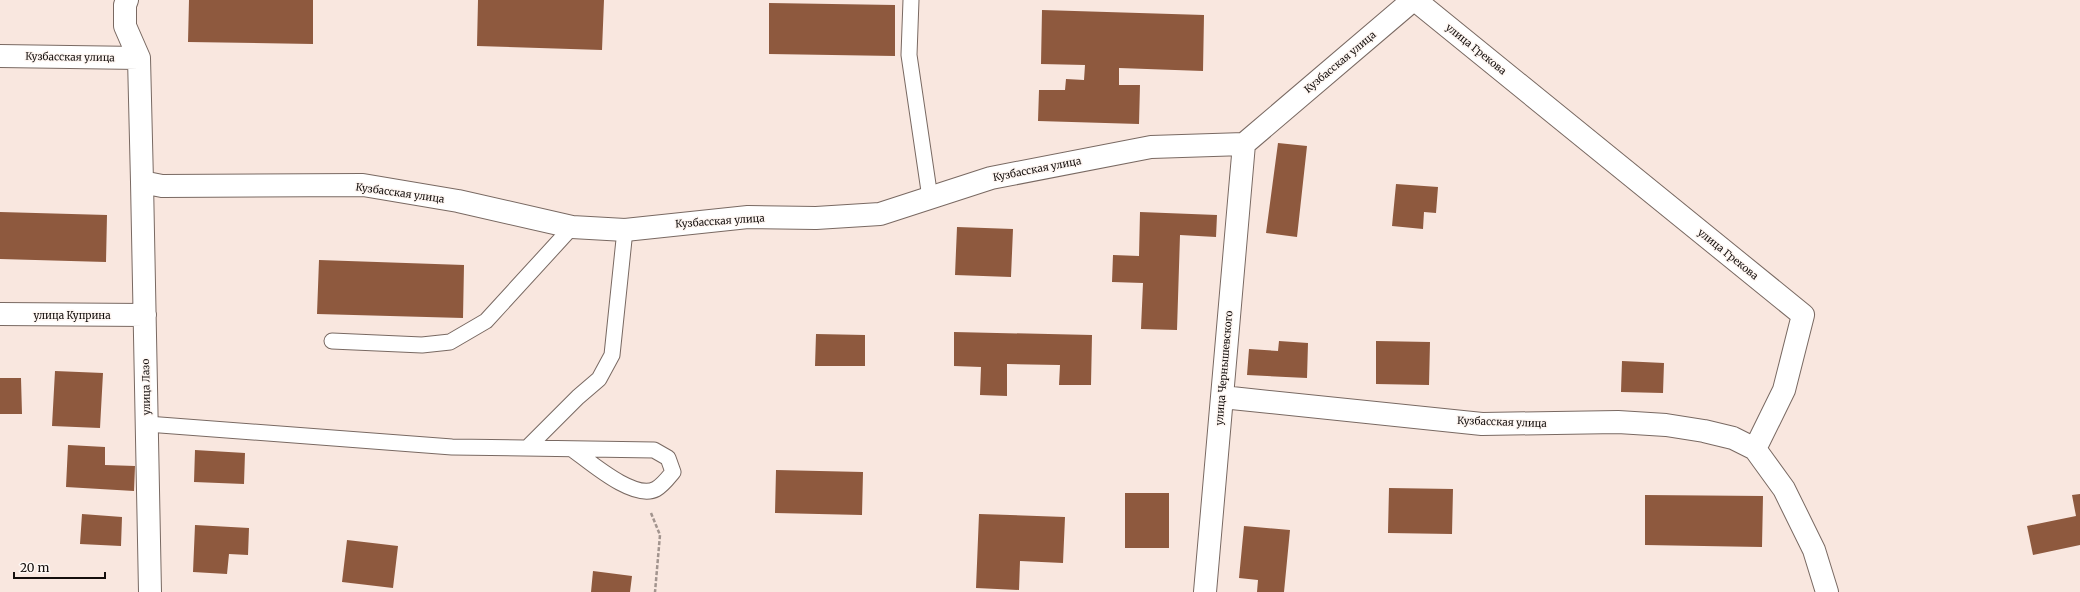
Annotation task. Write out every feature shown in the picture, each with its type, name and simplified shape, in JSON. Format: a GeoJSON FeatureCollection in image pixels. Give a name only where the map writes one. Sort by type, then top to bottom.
{"type":"FeatureCollection","features":[{"type":"Feature","properties":{"kind":"street"},"geometry":{"type":"LineString","coordinates":[[127,0],[125,5],[125,26],[140,58],[142,182]]}},
{"type":"Feature","properties":{"kind":"street","name":"Кузбасская улица"},"geometry":{"type":"LineString","coordinates":[[142,182],[162,186],[363,185],[458,201],[572,227],[625,230],[748,217],[816,218],[880,214],[991,178],[1151,148],[1244,144],[1414,0]]}},
{"type":"Feature","properties":{"kind":"street","name":"улица Грекова"},"geometry":{"type":"LineString","coordinates":[[1414,0],[1803,315],[1784,390],[1755,449]]}},
{"type":"Feature","properties":{"kind":"street","name":"Кузбасская улица"},"geometry":{"type":"LineString","coordinates":[[0,56],[140,58]]}},
{"type":"Feature","properties":{"kind":"street","name":"улица Чернышевского"},"geometry":{"type":"LineString","coordinates":[[1205,592],[1244,144]]}},
{"type":"Feature","properties":{"kind":"street","name":"улица Лазо"},"geometry":{"type":"LineString","coordinates":[[142,182],[150,592]]}},
{"type":"Feature","properties":{"kind":"street","name":"улица Куприна"},"geometry":{"type":"LineString","coordinates":[[0,314],[145,315]]}},
{"type":"Feature","properties":{"kind":"street","name":"Кузбасская улица"},"geometry":{"type":"LineString","coordinates":[[1222,397],[1482,424],[1618,422],[1666,425],[1704,431],[1733,438],[1755,449]]}},
{"type":"Feature","properties":{"kind":"street"},"geometry":{"type":"LineString","coordinates":[[1755,449],[1784,489],[1814,550],[1827,592]]}},
{"type":"Feature","properties":{"kind":"lane"},"geometry":{"type":"LineString","coordinates":[[911,0],[909,55],[930,198]]}},
{"type":"Feature","properties":{"kind":"lane"},"geometry":{"type":"LineString","coordinates":[[332,341],[422,346],[450,342],[486,321],[572,227]]}},
{"type":"Feature","properties":{"kind":"lane"},"geometry":{"type":"LineString","coordinates":[[526,448],[578,397],[599,379],[612,355],[625,230]]}},
{"type":"Feature","properties":{"kind":"lane"},"geometry":{"type":"LineString","coordinates":[[147,424],[452,447],[654,450],[668,458],[673,472],[666,481],[655,490],[640,491],[622,484],[572,449]]}},
{"type":"Feature","properties":{"kind":"path"},"geometry":{"type":"LineString","coordinates":[[640,491],[660,535],[655,592]]}},
{"type":"Feature","properties":{"kind":"building"},"geometry":{"type":"Polygon","coordinates":[[[189,0],[313,0],[313,44],[188,42],[189,0]]]}},
{"type":"Feature","properties":{"kind":"building"},"geometry":{"type":"Polygon","coordinates":[[[478,0],[604,0],[602,50],[477,46],[478,0]]]}},
{"type":"Feature","properties":{"kind":"building"},"geometry":{"type":"Polygon","coordinates":[[[769,3],[895,5],[895,56],[769,54],[769,3]]]}},
{"type":"Feature","properties":{"kind":"building"},"geometry":{"type":"Polygon","coordinates":[[[1042,10],[1204,15],[1203,71],[1119,68],[1119,85],[1140,85],[1139,124],[1038,121],[1039,90],[1065,90],[1066,79],[1084,80],[1085,65],[1041,64],[1042,10]]]}},
{"type":"Feature","properties":{"kind":"building"},"geometry":{"type":"Polygon","coordinates":[[[1278,143],[1307,146],[1297,237],[1266,233],[1278,143]]]}},
{"type":"Feature","properties":{"kind":"building"},"geometry":{"type":"Polygon","coordinates":[[[1396,184],[1438,187],[1436,213],[1424,212],[1423,229],[1392,226],[1396,184]]]}},
{"type":"Feature","properties":{"kind":"building"},"geometry":{"type":"Polygon","coordinates":[[[0,212],[107,215],[106,262],[0,259],[0,212]]]}},
{"type":"Feature","properties":{"kind":"building"},"geometry":{"type":"Polygon","coordinates":[[[1140,212],[1217,215],[1216,237],[1180,235],[1177,330],[1141,329],[1143,283],[1112,282],[1113,255],[1139,256],[1140,212]]]}},
{"type":"Feature","properties":{"kind":"building"},"geometry":{"type":"Polygon","coordinates":[[[957,227],[1013,229],[1011,277],[955,275],[957,227]]]}},
{"type":"Feature","properties":{"kind":"building"},"geometry":{"type":"Polygon","coordinates":[[[319,260],[464,265],[463,318],[317,314],[319,260]]]}},
{"type":"Feature","properties":{"kind":"building"},"geometry":{"type":"Polygon","coordinates":[[[954,332],[1092,335],[1091,385],[1059,385],[1060,365],[1007,364],[1007,396],[980,395],[981,367],[954,366],[954,332]]]}},
{"type":"Feature","properties":{"kind":"building"},"geometry":{"type":"Polygon","coordinates":[[[816,334],[865,335],[865,366],[815,366],[816,334]]]}},
{"type":"Feature","properties":{"kind":"building"},"geometry":{"type":"Polygon","coordinates":[[[1279,341],[1308,343],[1307,378],[1247,375],[1249,349],[1278,351],[1279,341]]]}},
{"type":"Feature","properties":{"kind":"building"},"geometry":{"type":"Polygon","coordinates":[[[1376,341],[1430,342],[1429,385],[1376,384],[1376,341]]]}},
{"type":"Feature","properties":{"kind":"building"},"geometry":{"type":"Polygon","coordinates":[[[1622,361],[1664,363],[1663,393],[1621,392],[1622,361]]]}},
{"type":"Feature","properties":{"kind":"building"},"geometry":{"type":"Polygon","coordinates":[[[55,371],[103,373],[100,428],[52,426],[55,371]]]}},
{"type":"Feature","properties":{"kind":"building"},"geometry":{"type":"Polygon","coordinates":[[[0,378],[21,378],[22,414],[0,414],[0,378]]]}},
{"type":"Feature","properties":{"kind":"building"},"geometry":{"type":"Polygon","coordinates":[[[68,445],[105,447],[105,465],[135,466],[134,491],[66,487],[68,445]]]}},
{"type":"Feature","properties":{"kind":"building"},"geometry":{"type":"Polygon","coordinates":[[[195,450],[245,453],[244,484],[194,482],[195,450]]]}},
{"type":"Feature","properties":{"kind":"building"},"geometry":{"type":"Polygon","coordinates":[[[776,470],[863,472],[862,515],[775,513],[776,470]]]}},
{"type":"Feature","properties":{"kind":"building"},"geometry":{"type":"Polygon","coordinates":[[[1389,488],[1453,489],[1452,534],[1388,533],[1389,488]]]}},
{"type":"Feature","properties":{"kind":"building"},"geometry":{"type":"Polygon","coordinates":[[[1125,493],[1169,493],[1169,548],[1125,548],[1125,493]]]}},
{"type":"Feature","properties":{"kind":"building"},"geometry":{"type":"Polygon","coordinates":[[[2080,494],[2080,545],[2033,555],[2027,526],[2076,516],[2072,495],[2080,494]]]}},
{"type":"Feature","properties":{"kind":"building"},"geometry":{"type":"Polygon","coordinates":[[[1645,495],[1763,496],[1762,547],[1645,545],[1645,495]]]}},
{"type":"Feature","properties":{"kind":"building"},"geometry":{"type":"Polygon","coordinates":[[[82,514],[122,517],[121,546],[80,544],[82,514]]]}},
{"type":"Feature","properties":{"kind":"building"},"geometry":{"type":"Polygon","coordinates":[[[979,514],[1065,517],[1063,563],[1020,561],[1019,590],[976,588],[979,514]]]}},
{"type":"Feature","properties":{"kind":"building"},"geometry":{"type":"Polygon","coordinates":[[[195,525],[249,528],[248,555],[229,554],[227,574],[193,572],[195,525]]]}},
{"type":"Feature","properties":{"kind":"building"},"geometry":{"type":"Polygon","coordinates":[[[1244,526],[1290,530],[1284,592],[1257,592],[1258,580],[1239,578],[1244,526]]]}},
{"type":"Feature","properties":{"kind":"building"},"geometry":{"type":"Polygon","coordinates":[[[347,540],[398,546],[393,588],[342,582],[347,540]]]}},
{"type":"Feature","properties":{"kind":"building"},"geometry":{"type":"Polygon","coordinates":[[[593,571],[632,576],[630,592],[591,592],[593,571]]]}}]}
